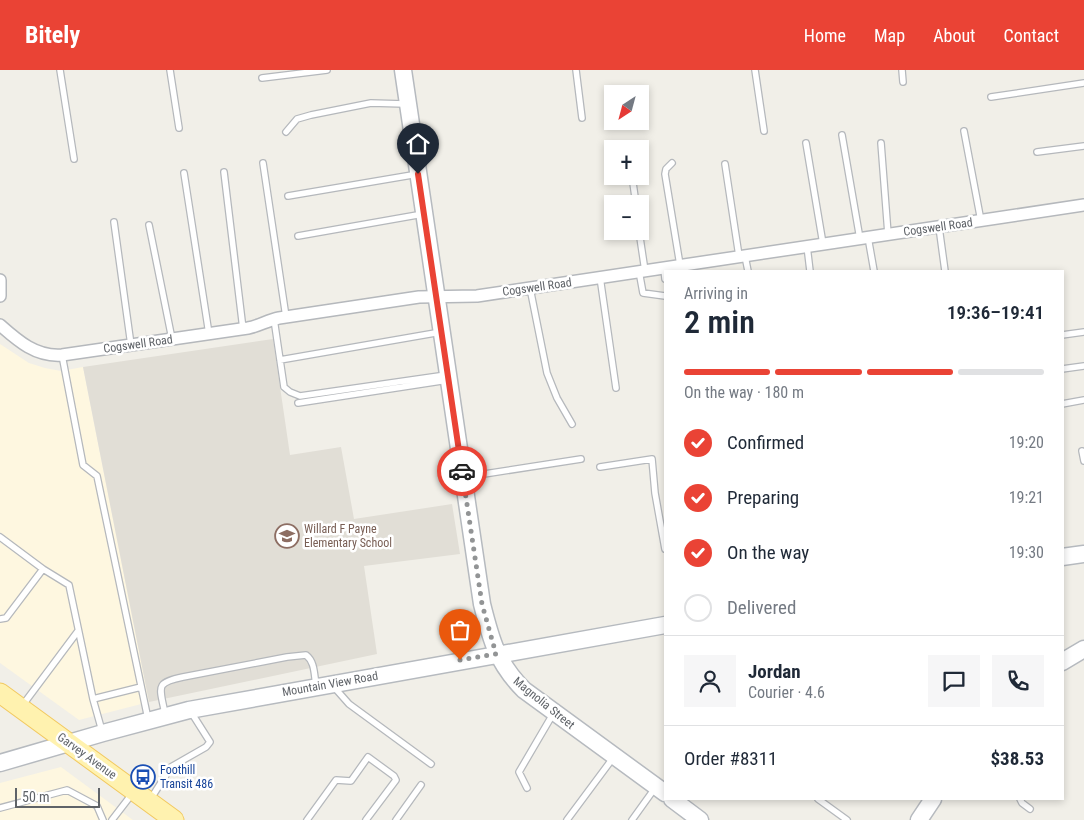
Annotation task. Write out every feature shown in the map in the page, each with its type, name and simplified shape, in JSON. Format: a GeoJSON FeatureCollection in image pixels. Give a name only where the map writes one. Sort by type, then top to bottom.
{"type":"FeatureCollection","features":[{"type":"Feature","properties":{"kind":"main road","name":"Garvey Avenue"},"geometry":{"type":"LineString","coordinates":[[0,693],[174,820]]}},
{"type":"Feature","properties":{"kind":"street","name":"Magnolia Street"},"geometry":{"type":"LineString","coordinates":[[403,70],[435,297],[482,604],[496,654],[512,678],[524,690],[661,790]]}},
{"type":"Feature","properties":{"kind":"street","name":"Cogswell Road"},"geometry":{"type":"LineString","coordinates":[[670,270],[680,265],[1084,205]]}},
{"type":"Feature","properties":{"kind":"street","name":"Cogswell Road"},"geometry":{"type":"LineString","coordinates":[[0,325],[32,350],[46,354],[62,355],[243,329],[257,326],[267,320],[419,297],[477,296],[642,271],[664,273]]}},
{"type":"Feature","properties":{"kind":"street"},"geometry":{"type":"LineString","coordinates":[[0,280],[0,296]]}},
{"type":"Feature","properties":{"kind":"street"},"geometry":{"type":"LineString","coordinates":[[1064,557],[1084,554]]}},
{"type":"Feature","properties":{"kind":"street","name":"Mountain View Road"},"geometry":{"type":"LineString","coordinates":[[0,763],[189,710],[664,625]]}},
{"type":"Feature","properties":{"kind":"street"},"geometry":{"type":"LineString","coordinates":[[1064,661],[1084,649]]}},
{"type":"Feature","properties":{"kind":"street"},"geometry":{"type":"LineString","coordinates":[[673,800],[700,820]]}},
{"type":"Feature","properties":{"kind":"street"},"geometry":{"type":"LineString","coordinates":[[919,820],[932,800]]}},
{"type":"Feature","properties":{"kind":"lane"},"geometry":{"type":"LineString","coordinates":[[60,70],[74,159]]}},
{"type":"Feature","properties":{"kind":"lane"},"geometry":{"type":"LineString","coordinates":[[170,70],[179,128]]}},
{"type":"Feature","properties":{"kind":"lane"},"geometry":{"type":"LineString","coordinates":[[262,78],[327,70]]}},
{"type":"Feature","properties":{"kind":"lane"},"geometry":{"type":"LineString","coordinates":[[576,70],[582,118]]}},
{"type":"Feature","properties":{"kind":"lane"},"geometry":{"type":"LineString","coordinates":[[755,70],[764,131]]}},
{"type":"Feature","properties":{"kind":"lane"},"geometry":{"type":"LineString","coordinates":[[902,70],[903,82]]}},
{"type":"Feature","properties":{"kind":"lane"},"geometry":{"type":"LineString","coordinates":[[991,98],[1084,83]]}},
{"type":"Feature","properties":{"kind":"lane"},"geometry":{"type":"LineString","coordinates":[[286,132],[297,119],[311,115],[371,103],[408,104]]}},
{"type":"Feature","properties":{"kind":"lane"},"geometry":{"type":"LineString","coordinates":[[964,131],[981,221]]}},
{"type":"Feature","properties":{"kind":"lane"},"geometry":{"type":"LineString","coordinates":[[842,135],[864,238],[874,270]]}},
{"type":"Feature","properties":{"kind":"lane"},"geometry":{"type":"LineString","coordinates":[[806,143],[823,244]]}},
{"type":"Feature","properties":{"kind":"lane"},"geometry":{"type":"LineString","coordinates":[[880,143],[888,234]]}},
{"type":"Feature","properties":{"kind":"lane"},"geometry":{"type":"LineString","coordinates":[[1037,152],[1084,146]]}},
{"type":"Feature","properties":{"kind":"lane"},"geometry":{"type":"LineString","coordinates":[[263,162],[286,317]]}},
{"type":"Feature","properties":{"kind":"lane"},"geometry":{"type":"LineString","coordinates":[[672,163],[666,169],[665,174],[680,265]]}},
{"type":"Feature","properties":{"kind":"lane"},"geometry":{"type":"LineString","coordinates":[[725,164],[742,256],[748,270]]}},
{"type":"Feature","properties":{"kind":"lane"},"geometry":{"type":"LineString","coordinates":[[224,172],[243,329]]}},
{"type":"Feature","properties":{"kind":"lane"},"geometry":{"type":"LineString","coordinates":[[184,173],[209,334]]}},
{"type":"Feature","properties":{"kind":"lane"},"geometry":{"type":"LineString","coordinates":[[288,196],[418,174]]}},
{"type":"Feature","properties":{"kind":"lane"},"geometry":{"type":"LineString","coordinates":[[298,236],[423,214]]}},
{"type":"Feature","properties":{"kind":"lane"},"geometry":{"type":"LineString","coordinates":[[114,222],[132,345]]}},
{"type":"Feature","properties":{"kind":"lane"},"geometry":{"type":"LineString","coordinates":[[149,225],[172,339]]}},
{"type":"Feature","properties":{"kind":"lane"},"geometry":{"type":"LineString","coordinates":[[939,227],[945,270]]}},
{"type":"Feature","properties":{"kind":"lane"},"geometry":{"type":"LineString","coordinates":[[640,240],[644,293],[664,296]]}},
{"type":"Feature","properties":{"kind":"lane"},"geometry":{"type":"LineString","coordinates":[[807,246],[810,270]]}},
{"type":"Feature","properties":{"kind":"lane"},"geometry":{"type":"LineString","coordinates":[[600,277],[616,388]]}},
{"type":"Feature","properties":{"kind":"lane"},"geometry":{"type":"LineString","coordinates":[[530,288],[546,373],[557,398],[572,424]]}},
{"type":"Feature","properties":{"kind":"lane"},"geometry":{"type":"LineString","coordinates":[[274,319],[284,386],[290,392],[300,396],[448,377]]}},
{"type":"Feature","properties":{"kind":"lane"},"geometry":{"type":"LineString","coordinates":[[280,360],[441,332]]}},
{"type":"Feature","properties":{"kind":"lane"},"geometry":{"type":"LineString","coordinates":[[1064,335],[1084,332]]}},
{"type":"Feature","properties":{"kind":"lane"},"geometry":{"type":"LineString","coordinates":[[62,355],[84,465],[97,476],[148,721]]}},
{"type":"Feature","properties":{"kind":"lane"},"geometry":{"type":"LineString","coordinates":[[1064,369],[1084,366]]}},
{"type":"Feature","properties":{"kind":"lane"},"geometry":{"type":"LineString","coordinates":[[298,403],[448,377]]}},
{"type":"Feature","properties":{"kind":"lane"},"geometry":{"type":"LineString","coordinates":[[1064,404],[1084,400]]}},
{"type":"Feature","properties":{"kind":"lane"},"geometry":{"type":"LineString","coordinates":[[1082,451],[1084,461]]}},
{"type":"Feature","properties":{"kind":"lane"},"geometry":{"type":"LineString","coordinates":[[463,477],[581,459]]}},
{"type":"Feature","properties":{"kind":"lane"},"geometry":{"type":"LineString","coordinates":[[600,467],[652,459],[655,493],[664,543]]}},
{"type":"Feature","properties":{"kind":"lane"},"geometry":{"type":"LineString","coordinates":[[0,537],[43,569],[69,585],[93,699],[103,733]]}},
{"type":"Feature","properties":{"kind":"lane"},"geometry":{"type":"LineString","coordinates":[[0,619],[6,618],[43,569]]}},
{"type":"Feature","properties":{"kind":"lane"},"geometry":{"type":"LineString","coordinates":[[21,708],[78,631]]}},
{"type":"Feature","properties":{"kind":"lane"},"geometry":{"type":"LineString","coordinates":[[166,716],[160,689],[162,683],[166,680],[306,655],[311,658],[313,666],[324,685],[431,764]]}},
{"type":"Feature","properties":{"kind":"lane"},"geometry":{"type":"LineString","coordinates":[[93,699],[141,688]]}},
{"type":"Feature","properties":{"kind":"lane"},"geometry":{"type":"LineString","coordinates":[[112,820],[141,796],[171,767],[206,747],[210,742],[189,710]]}},
{"type":"Feature","properties":{"kind":"lane"},"geometry":{"type":"LineString","coordinates":[[527,788],[519,772],[554,712]]}},
{"type":"Feature","properties":{"kind":"lane"},"geometry":{"type":"LineString","coordinates":[[307,820],[336,780],[351,781],[368,756],[394,776],[396,780],[366,820]]}},
{"type":"Feature","properties":{"kind":"lane"},"geometry":{"type":"LineString","coordinates":[[567,820],[614,756]]}},
{"type":"Feature","properties":{"kind":"lane"},"geometry":{"type":"LineString","coordinates":[[396,820],[421,785]]}},
{"type":"Feature","properties":{"kind":"lane"},"geometry":{"type":"LineString","coordinates":[[0,808],[67,790],[97,806],[103,820]]}},
{"type":"Feature","properties":{"kind":"lane"},"geometry":{"type":"LineString","coordinates":[[632,820],[661,790]]}},
{"type":"Feature","properties":{"kind":"lane"},"geometry":{"type":"LineString","coordinates":[[819,800],[847,820]]}},
{"type":"Feature","properties":{"kind":"lane"},"geometry":{"type":"LineString","coordinates":[[1020,800],[1030,809]]}},
{"type":"Feature","properties":{"kind":"shaded area","name":"Willard F Payne Elementary School"},"geometry":{"type":"Polygon","coordinates":[[[273,339],[290,455],[341,447],[354,519],[452,504],[460,554],[364,566],[377,654],[149,702],[83,367],[273,339]]]}},
{"type":"Feature","properties":{"kind":"shaded area"},"geometry":{"type":"Polygon","coordinates":[[[0,344],[29,363],[45,368],[61,371],[83,367],[149,702],[79,720],[0,663],[0,344]]]}},
{"type":"Feature","properties":{"kind":"shaded area"},"geometry":{"type":"Polygon","coordinates":[[[61,767],[133,820],[0,820],[0,783],[61,767]]]}},
{"type":"Feature","properties":{"kind":"way so far"},"geometry":{"type":"LineString","coordinates":[[460,660],[496,654],[482,604],[462,471]]}},
{"type":"Feature","properties":{"kind":"place","name":"Willard F Payne Elementary School"},"geometry":{"type":"Point","coordinates":[287,536]}},
{"type":"Feature","properties":{"kind":"place","name":"Foothill Transit 486"},"geometry":{"type":"Point","coordinates":[143,777]}},
{"type":"Feature","properties":{"kind":"route"},"geometry":{"type":"LineString","coordinates":[[418,174],[462,471]]}}]}
